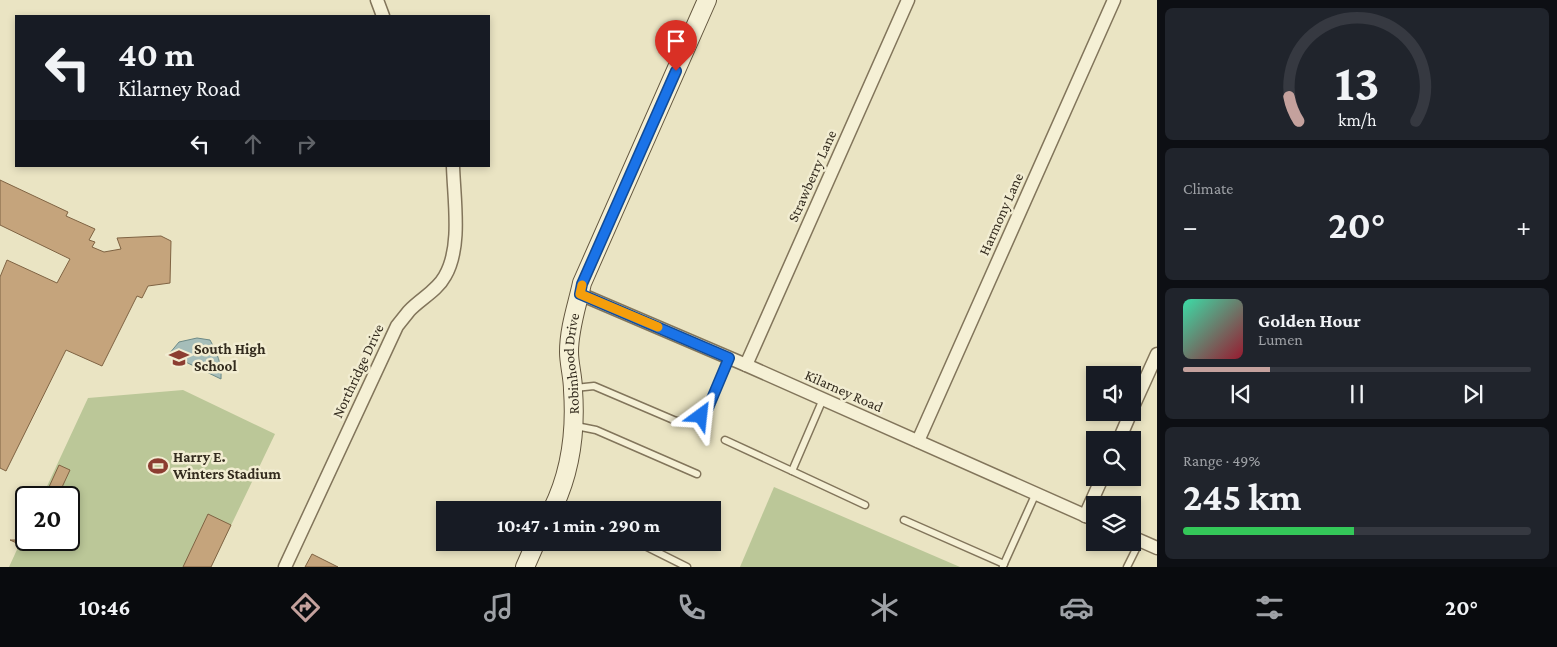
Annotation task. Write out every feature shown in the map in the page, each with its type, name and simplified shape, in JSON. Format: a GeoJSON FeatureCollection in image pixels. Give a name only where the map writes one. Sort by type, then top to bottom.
{"type":"FeatureCollection","features":[{"type":"Feature","properties":{"kind":"street"},"geometry":{"type":"LineString","coordinates":[[377,0],[383,15]]}},
{"type":"Feature","properties":{"kind":"street","name":"Robinhood Drive"},"geometry":{"type":"LineString","coordinates":[[561,501],[568,469],[574,426],[573,388],[569,352],[572,322],[580,294],[586,274],[707,0]]}},
{"type":"Feature","properties":{"kind":"street","name":"Strawberry Lane"},"geometry":{"type":"LineString","coordinates":[[746,365],[908,0]]}},
{"type":"Feature","properties":{"kind":"street","name":"Harmony Lane"},"geometry":{"type":"LineString","coordinates":[[918,441],[1114,0]]}},
{"type":"Feature","properties":{"kind":"street","name":"Northridge Drive"},"geometry":{"type":"LineString","coordinates":[[285,567],[397,326],[410,310],[427,297],[444,278],[454,255],[453,167]]}},
{"type":"Feature","properties":{"kind":"street","name":"Kilarney Road"},"geometry":{"type":"LineString","coordinates":[[580,294],[746,365],[1086,516]]}},
{"type":"Feature","properties":{"kind":"street"},"geometry":{"type":"LineString","coordinates":[[1141,390],[1157,354]]}},
{"type":"Feature","properties":{"kind":"street"},"geometry":{"type":"LineString","coordinates":[[1141,541],[1157,548]]}},
{"type":"Feature","properties":{"kind":"street"},"geometry":{"type":"LineString","coordinates":[[525,567],[532,551]]}},
{"type":"Feature","properties":{"kind":"lane"},"geometry":{"type":"LineString","coordinates":[[573,388],[594,386],[676,421],[688,420],[701,416],[708,408],[729,358]]}},
{"type":"Feature","properties":{"kind":"lane"},"geometry":{"type":"LineString","coordinates":[[792,471],[823,399]]}},
{"type":"Feature","properties":{"kind":"lane"},"geometry":{"type":"LineString","coordinates":[[574,426],[596,430],[697,474]]}},
{"type":"Feature","properties":{"kind":"lane"},"geometry":{"type":"LineString","coordinates":[[725,440],[865,504]]}},
{"type":"Feature","properties":{"kind":"lane"},"geometry":{"type":"LineString","coordinates":[[904,520],[1003,565],[1036,493]]}},
{"type":"Feature","properties":{"kind":"lane"},"geometry":{"type":"LineString","coordinates":[[655,551],[688,567]]}},
{"type":"Feature","properties":{"kind":"lane"},"geometry":{"type":"LineString","coordinates":[[1127,567],[1132,551]]}},
{"type":"Feature","properties":{"kind":"green space","name":"Harry E. Winters Stadium"},"geometry":{"type":"Polygon","coordinates":[[[183,390],[275,434],[211,567],[9,567],[16,551],[80,551],[80,486],[47,486],[88,398],[183,390]]]}},
{"type":"Feature","properties":{"kind":"green space"},"geometry":{"type":"Polygon","coordinates":[[[774,487],[960,567],[740,567],[774,487]]]}},
{"type":"Feature","properties":{"kind":"water"},"geometry":{"type":"Polygon","coordinates":[[[197,338],[210,340],[221,368],[221,379],[169,354],[179,342],[197,338]]]}},
{"type":"Feature","properties":{"kind":"building"},"geometry":{"type":"Polygon","coordinates":[[[0,180],[68,212],[66,216],[95,229],[89,240],[95,242],[92,247],[104,252],[121,249],[117,238],[161,236],[171,241],[170,283],[148,286],[142,298],[137,296],[102,366],[66,350],[6,471],[0,468],[0,277],[7,260],[57,283],[70,259],[0,225],[0,180]]]}},
{"type":"Feature","properties":{"kind":"building"},"geometry":{"type":"Polygon","coordinates":[[[59,465],[70,470],[63,486],[49,486],[59,465]]]}},
{"type":"Feature","properties":{"kind":"building"},"geometry":{"type":"Polygon","coordinates":[[[208,514],[231,525],[211,567],[183,567],[208,514]]]}},
{"type":"Feature","properties":{"kind":"building"},"geometry":{"type":"Polygon","coordinates":[[[312,554],[338,567],[305,567],[312,554]]]}},
{"type":"Feature","properties":{"kind":"slow traffic"},"geometry":{"type":"LineString","coordinates":[[582,285],[580,294],[658,327]]}},
{"type":"Feature","properties":{"kind":"place","name":"South High School"},"geometry":{"type":"Point","coordinates":[179,358]}},
{"type":"Feature","properties":{"kind":"place","name":"Harry E. Winters Stadium"},"geometry":{"type":"Point","coordinates":[158,466]}},
{"type":"Feature","properties":{"kind":"route"},"geometry":{"type":"LineString","coordinates":[[676,71],[582,284],[580,294],[729,358],[708,408],[701,416]]}}]}
